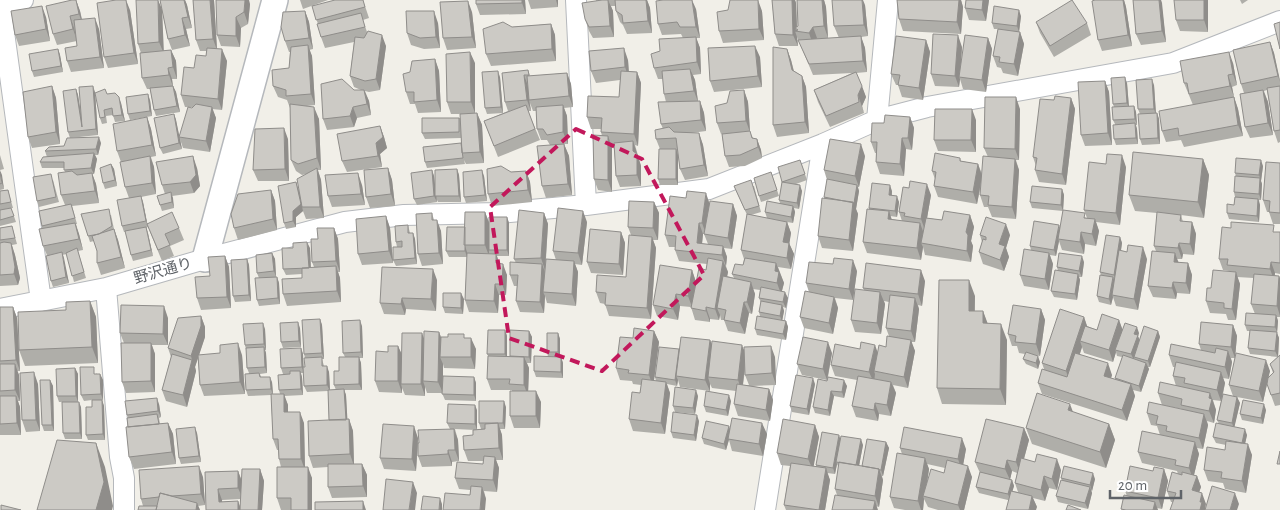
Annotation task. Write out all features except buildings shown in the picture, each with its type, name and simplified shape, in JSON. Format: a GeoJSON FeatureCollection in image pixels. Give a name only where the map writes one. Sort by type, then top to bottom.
{"type":"FeatureCollection","features":[{"type":"Feature","properties":{"kind":"street"},"geometry":{"type":"LineString","coordinates":[[23,0],[0,3],[40,301]]}},
{"type":"Feature","properties":{"kind":"street","name":"野沢通り"},"geometry":{"type":"LineString","coordinates":[[0,308],[106,288],[205,259],[275,0]]}},
{"type":"Feature","properties":{"kind":"street"},"geometry":{"type":"LineString","coordinates":[[576,0],[586,205]]}},
{"type":"Feature","properties":{"kind":"street"},"geometry":{"type":"LineString","coordinates":[[877,120],[888,0]]}},
{"type":"Feature","properties":{"kind":"street"},"geometry":{"type":"LineString","coordinates":[[205,259],[345,222],[404,214],[498,214],[710,189],[823,144],[877,120],[927,107],[1172,63],[1280,21]]}},
{"type":"Feature","properties":{"kind":"street"},"geometry":{"type":"LineString","coordinates":[[765,510],[823,144]]}},
{"type":"Feature","properties":{"kind":"street"},"geometry":{"type":"LineString","coordinates":[[106,288],[120,457],[124,478],[124,510]]}},
{"type":"Feature","properties":{"kind":"highlighted area"},"geometry":{"type":"Polygon","coordinates":[[[576,129],[642,159],[704,275],[602,371],[509,338],[490,207],[576,129]]]}}]}
